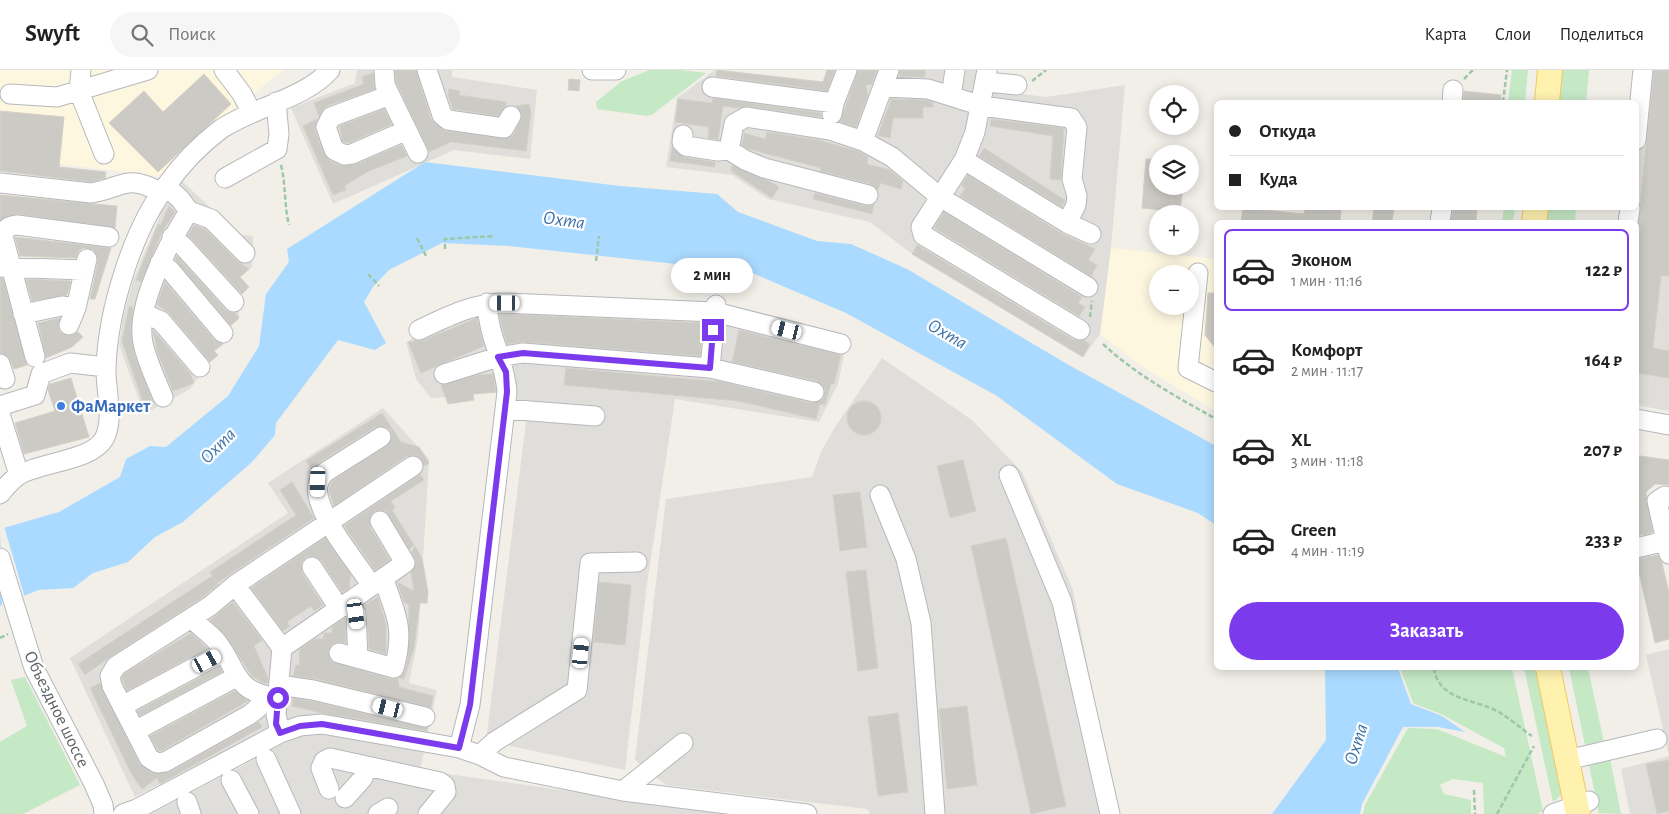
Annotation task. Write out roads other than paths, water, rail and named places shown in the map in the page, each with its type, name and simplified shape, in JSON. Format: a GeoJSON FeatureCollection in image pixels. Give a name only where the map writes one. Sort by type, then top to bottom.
{"type":"FeatureCollection","features":[{"type":"Feature","properties":{"kind":"main road"},"geometry":{"type":"LineString","coordinates":[[1532,100],[1535,70]]}},
{"type":"Feature","properties":{"kind":"main road"},"geometry":{"type":"LineString","coordinates":[[1547,100],[1550,70]]}},
{"type":"Feature","properties":{"kind":"main road"},"geometry":{"type":"LineString","coordinates":[[1549,670],[1573,758],[1584,809]]}},
{"type":"Feature","properties":{"kind":"main road"},"geometry":{"type":"LineString","coordinates":[[1562,670],[1573,758]]}},
{"type":"Feature","properties":{"kind":"street"},"geometry":{"type":"LineString","coordinates":[[81,70],[79,91],[104,154]]}},
{"type":"Feature","properties":{"kind":"street"},"geometry":{"type":"LineString","coordinates":[[10,94],[56,97],[148,70]]}},
{"type":"Feature","properties":{"kind":"street"},"geometry":{"type":"LineString","coordinates":[[224,70],[242,94],[252,113]]}},
{"type":"Feature","properties":{"kind":"street"},"geometry":{"type":"LineString","coordinates":[[0,494],[19,475],[96,448],[104,437],[108,420],[106,367],[122,284],[139,234],[164,189],[194,154],[221,130],[252,113],[311,86],[330,70]]}},
{"type":"Feature","properties":{"kind":"street"},"geometry":{"type":"LineString","coordinates":[[384,70],[385,85],[418,153]]}},
{"type":"Feature","properties":{"kind":"street"},"geometry":{"type":"LineString","coordinates":[[427,70],[442,114],[448,120],[504,128],[511,116]]}},
{"type":"Feature","properties":{"kind":"street"},"geometry":{"type":"LineString","coordinates":[[592,70],[616,70]]}},
{"type":"Feature","properties":{"kind":"street"},"geometry":{"type":"LineString","coordinates":[[830,130],[834,103],[847,70]]}},
{"type":"Feature","properties":{"kind":"street"},"geometry":{"type":"LineString","coordinates":[[951,96],[954,70]]}},
{"type":"Feature","properties":{"kind":"street"},"geometry":{"type":"LineString","coordinates":[[1639,110],[1643,70]]}},
{"type":"Feature","properties":{"kind":"street"},"geometry":{"type":"LineString","coordinates":[[1017,85],[986,76],[976,132],[964,160],[921,227],[923,235],[1080,330]]}},
{"type":"Feature","properties":{"kind":"street"},"geometry":{"type":"LineString","coordinates":[[863,141],[886,78],[982,106],[1071,118],[1077,126],[1072,179],[1077,196],[1076,205],[1067,223]]}},
{"type":"Feature","properties":{"kind":"street"},"geometry":{"type":"LineString","coordinates":[[712,87],[834,103]]}},
{"type":"Feature","properties":{"kind":"street"},"geometry":{"type":"LineString","coordinates":[[390,95],[331,117],[326,127],[334,150],[344,155],[352,154],[407,130]]}},
{"type":"Feature","properties":{"kind":"street"},"geometry":{"type":"LineString","coordinates":[[225,178],[277,149],[279,134],[276,102]]}},
{"type":"Feature","properties":{"kind":"street"},"geometry":{"type":"LineString","coordinates":[[729,150],[734,124],[746,118],[830,130],[863,141],[892,157],[940,197],[1088,287]]}},
{"type":"Feature","properties":{"kind":"street"},"geometry":{"type":"LineString","coordinates":[[683,135],[682,142],[686,146],[718,151],[729,150],[745,160],[764,168],[868,194]]}},
{"type":"Feature","properties":{"kind":"street"},"geometry":{"type":"LineString","coordinates":[[964,160],[1067,223],[1091,234]]}},
{"type":"Feature","properties":{"kind":"street"},"geometry":{"type":"LineString","coordinates":[[0,183],[91,193],[126,181],[135,181],[164,189],[180,198],[189,211],[211,219],[245,253]]}},
{"type":"Feature","properties":{"kind":"street"},"geometry":{"type":"LineString","coordinates":[[163,397],[142,342],[145,314],[151,285],[160,263],[172,238],[189,211]]}},
{"type":"Feature","properties":{"kind":"street"},"geometry":{"type":"LineString","coordinates":[[35,356],[23,314],[5,267],[4,230],[10,226],[109,237]]}},
{"type":"Feature","properties":{"kind":"street"},"geometry":{"type":"LineString","coordinates":[[172,238],[183,246],[234,302]]}},
{"type":"Feature","properties":{"kind":"street"},"geometry":{"type":"LineString","coordinates":[[160,263],[170,270],[223,333]]}},
{"type":"Feature","properties":{"kind":"street"},"geometry":{"type":"LineString","coordinates":[[5,267],[86,264],[72,317],[62,306],[23,314]]}},
{"type":"Feature","properties":{"kind":"street"},"geometry":{"type":"LineString","coordinates":[[459,748],[470,705],[505,409],[506,372],[498,357],[488,321],[487,303]]}},
{"type":"Feature","properties":{"kind":"street"},"geometry":{"type":"LineString","coordinates":[[419,330],[468,307],[487,303],[715,308],[842,344]]}},
{"type":"Feature","properties":{"kind":"street"},"geometry":{"type":"LineString","coordinates":[[710,368],[715,308]]}},
{"type":"Feature","properties":{"kind":"street"},"geometry":{"type":"LineString","coordinates":[[145,314],[161,321],[200,367]]}},
{"type":"Feature","properties":{"kind":"street"},"geometry":{"type":"LineString","coordinates":[[1194,315],[1188,368],[1214,381]]}},
{"type":"Feature","properties":{"kind":"street"},"geometry":{"type":"LineString","coordinates":[[444,374],[498,357],[523,353],[710,368],[814,392]]}},
{"type":"Feature","properties":{"kind":"street"},"geometry":{"type":"LineString","coordinates":[[0,406],[35,395],[41,374],[70,363],[106,367]]}},
{"type":"Feature","properties":{"kind":"street"},"geometry":{"type":"LineString","coordinates":[[505,409],[595,416]]}},
{"type":"Feature","properties":{"kind":"street"},"geometry":{"type":"LineString","coordinates":[[0,414],[19,475]]}},
{"type":"Feature","properties":{"kind":"street"},"geometry":{"type":"LineString","coordinates":[[1639,420],[1669,425]]}},
{"type":"Feature","properties":{"kind":"street"},"geometry":{"type":"LineString","coordinates":[[339,653],[394,668],[401,635],[398,618],[377,582],[328,521],[318,495],[318,482],[324,473],[381,437]]}},
{"type":"Feature","properties":{"kind":"street"},"geometry":{"type":"LineString","coordinates":[[273,693],[249,715],[165,762],[157,763],[149,758],[112,686],[110,676],[116,666],[192,618],[235,585],[328,521],[413,466]]}},
{"type":"Feature","properties":{"kind":"street"},"geometry":{"type":"LineString","coordinates":[[1009,475],[1062,602],[1110,814]]}},
{"type":"Feature","properties":{"kind":"street"},"geometry":{"type":"LineString","coordinates":[[880,495],[906,559],[921,623],[935,814]]}},
{"type":"Feature","properties":{"kind":"street"},"geometry":{"type":"LineString","coordinates":[[1639,548],[1668,547],[1657,501],[1664,496],[1669,497]]}},
{"type":"Feature","properties":{"kind":"street"},"geometry":{"type":"LineString","coordinates":[[280,733],[276,724],[273,693],[282,648],[405,563],[380,521]]}},
{"type":"Feature","properties":{"kind":"street","name":"Объездное шоссе"},"geometry":{"type":"LineString","coordinates":[[0,558],[34,668],[94,784],[103,804],[104,814]]}},
{"type":"Feature","properties":{"kind":"street"},"geometry":{"type":"LineString","coordinates":[[480,755],[494,742],[577,690],[590,563],[637,562]]}},
{"type":"Feature","properties":{"kind":"street"},"geometry":{"type":"LineString","coordinates":[[312,567],[344,605],[356,614],[358,658]]}},
{"type":"Feature","properties":{"kind":"street"},"geometry":{"type":"LineString","coordinates":[[235,585],[282,648]]}},
{"type":"Feature","properties":{"kind":"street"},"geometry":{"type":"LineString","coordinates":[[192,618],[198,627],[214,639],[224,652],[236,677],[244,686],[273,693],[313,690],[425,717]]}},
{"type":"Feature","properties":{"kind":"street"},"geometry":{"type":"LineString","coordinates":[[122,706],[224,652]]}},
{"type":"Feature","properties":{"kind":"street"},"geometry":{"type":"LineString","coordinates":[[135,731],[236,677]]}},
{"type":"Feature","properties":{"kind":"street"},"geometry":{"type":"LineString","coordinates":[[122,814],[137,809],[280,733],[300,726],[322,724],[459,748],[480,755],[504,767],[623,791],[807,814]]}},
{"type":"Feature","properties":{"kind":"street"},"geometry":{"type":"LineString","coordinates":[[1573,758],[1657,739]]}},
{"type":"Feature","properties":{"kind":"street"},"geometry":{"type":"LineString","coordinates":[[623,791],[683,743]]}},
{"type":"Feature","properties":{"kind":"street"},"geometry":{"type":"LineString","coordinates":[[366,766],[363,778],[358,786],[337,794],[322,775],[321,768],[324,761],[330,758],[338,758],[440,782],[446,792],[428,814]]}},
{"type":"Feature","properties":{"kind":"street"},"geometry":{"type":"LineString","coordinates":[[266,759],[291,814]]}},
{"type":"Feature","properties":{"kind":"street"},"geometry":{"type":"LineString","coordinates":[[231,780],[249,814]]}},
{"type":"Feature","properties":{"kind":"street"},"geometry":{"type":"LineString","coordinates":[[1553,814],[1584,809]]}},
{"type":"Feature","properties":{"kind":"water","name":"Охта"},"geometry":{"type":"Polygon","coordinates":[[[425,162],[620,186],[717,194],[738,212],[817,241],[851,244],[907,269],[1067,364],[1214,445],[1214,524],[1198,513],[1117,484],[997,396],[846,313],[750,272],[509,246],[442,243],[389,270],[373,287],[364,302],[386,343],[375,350],[338,340],[276,423],[275,435],[252,462],[183,522],[155,537],[128,562],[93,573],[73,588],[38,590],[0,606],[0,529],[59,512],[120,477],[126,459],[150,446],[166,447],[228,396],[259,346],[266,294],[289,262],[287,249],[425,162]]]}},
{"type":"Feature","properties":{"kind":"water","name":"Охта"},"geometry":{"type":"Polygon","coordinates":[[[1325,670],[1399,670],[1411,704],[1442,716],[1465,732],[1438,727],[1403,727],[1362,804],[1360,814],[1272,814],[1326,740],[1325,670]]]}},
{"type":"Feature","properties":{"kind":"place","name":"ФаМаркет"},"geometry":{"type":"Point","coordinates":[61,406]}}]}
